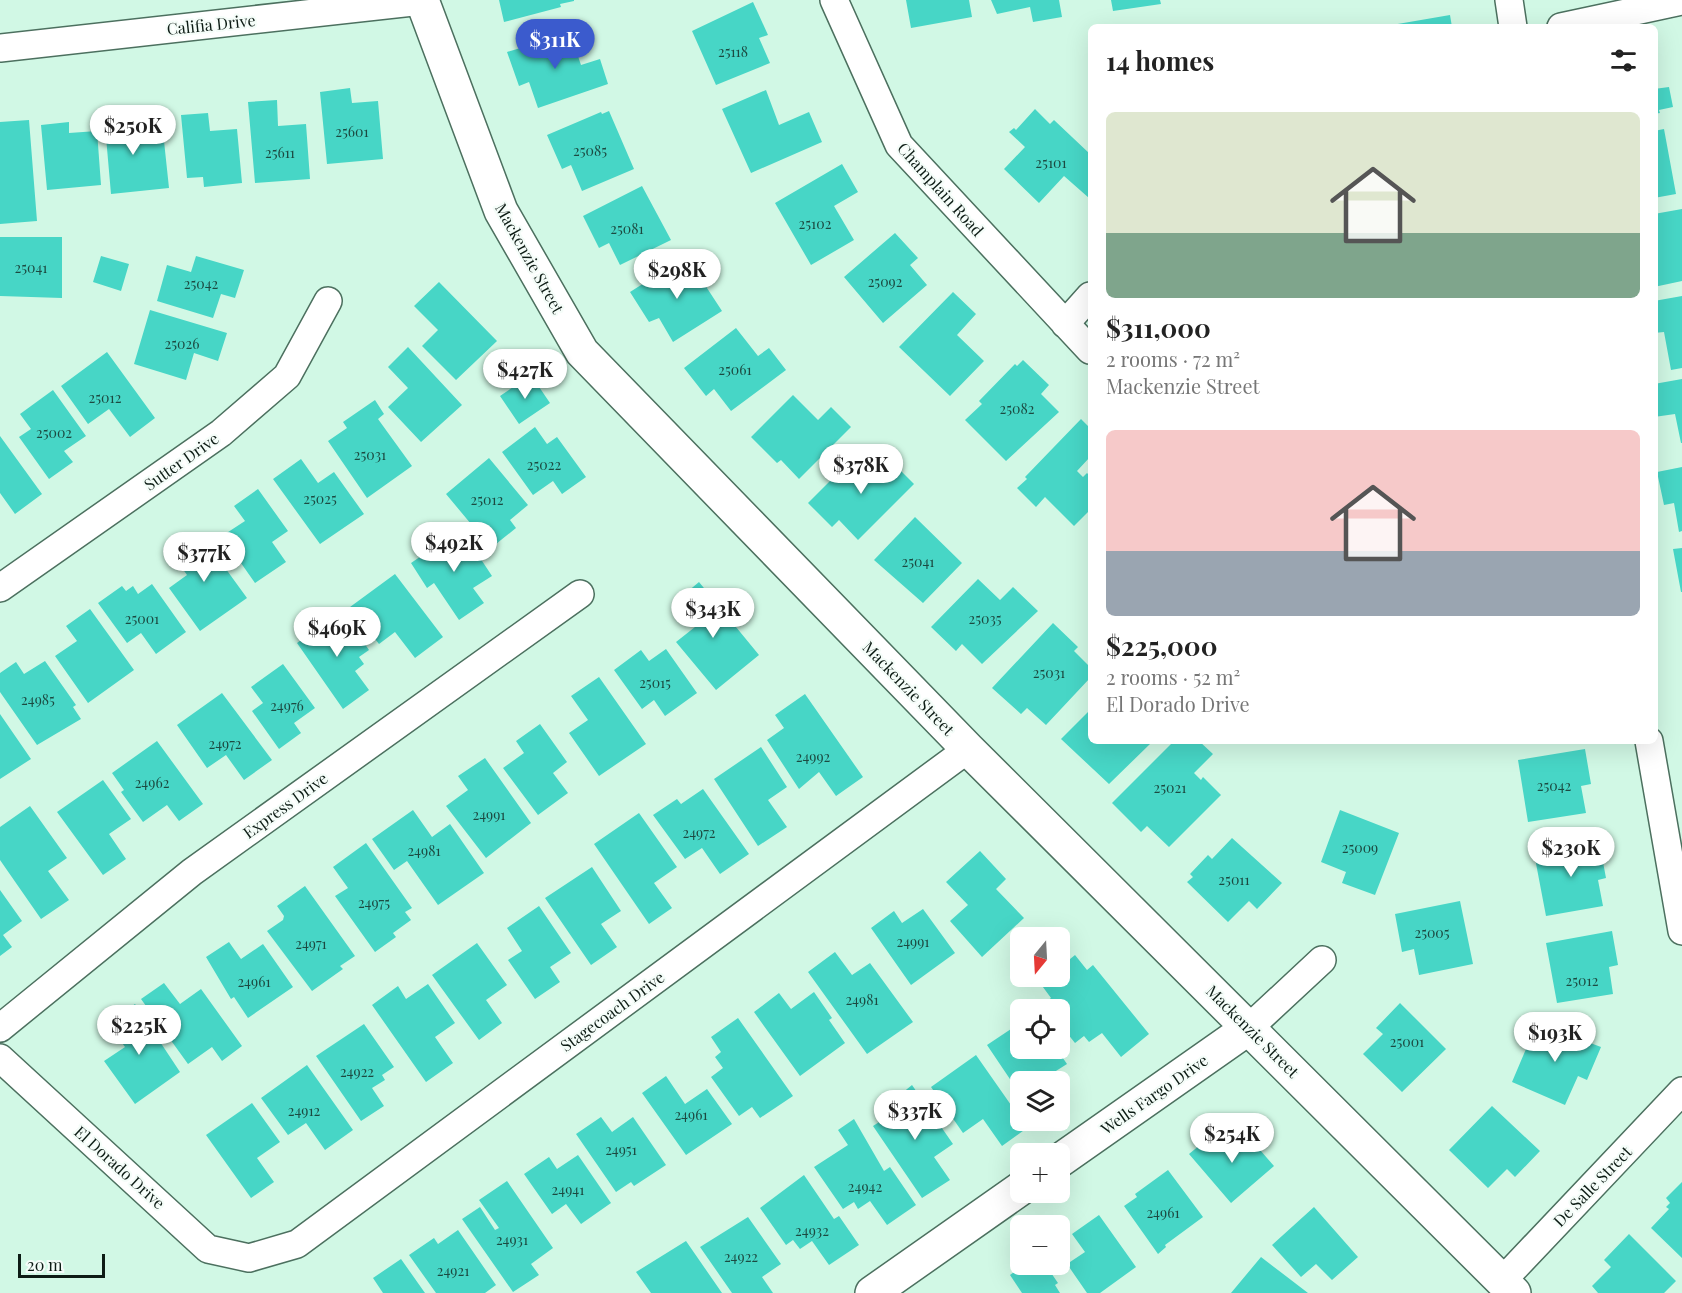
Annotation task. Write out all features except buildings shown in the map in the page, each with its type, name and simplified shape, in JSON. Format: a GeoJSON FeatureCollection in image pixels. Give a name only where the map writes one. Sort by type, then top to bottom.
{"type":"FeatureCollection","features":[{"type":"Feature","properties":{"kind":"street","name":"Califia Drive"},"geometry":{"type":"LineString","coordinates":[[0,48],[422,0]]}},
{"type":"Feature","properties":{"kind":"street","name":"Mackenzie Street"},"geometry":{"type":"LineString","coordinates":[[422,0],[501,211],[582,352],[968,749],[1508,1287]]}},
{"type":"Feature","properties":{"kind":"street","name":"Champlain Road"},"geometry":{"type":"LineString","coordinates":[[834,0],[900,145],[1088,348]]}},
{"type":"Feature","properties":{"kind":"street"},"geometry":{"type":"LineString","coordinates":[[1509,0],[1513,24]]}},
{"type":"Feature","properties":{"kind":"street"},"geometry":{"type":"LineString","coordinates":[[1575,24],[1682,1]]}},
{"type":"Feature","properties":{"kind":"street"},"geometry":{"type":"LineString","coordinates":[[1065,324],[1088,298]]}},
{"type":"Feature","properties":{"kind":"street","name":"Sutter Drive"},"geometry":{"type":"LineString","coordinates":[[0,588],[222,433],[287,376],[328,301]]}},
{"type":"Feature","properties":{"kind":"street","name":"Express Drive"},"geometry":{"type":"LineString","coordinates":[[0,1028],[192,872],[580,594]]}},
{"type":"Feature","properties":{"kind":"street"},"geometry":{"type":"LineString","coordinates":[[1650,744],[1682,931]]}},
{"type":"Feature","properties":{"kind":"street","name":"Stagecoach Drive"},"geometry":{"type":"LineString","coordinates":[[249,1258],[297,1244],[968,749]]}},
{"type":"Feature","properties":{"kind":"street"},"geometry":{"type":"LineString","coordinates":[[1250,1028],[1322,960]]}},
{"type":"Feature","properties":{"kind":"street","name":"Wells Fargo Drive"},"geometry":{"type":"LineString","coordinates":[[1070,1153],[1250,1028]]}},
{"type":"Feature","properties":{"kind":"street","name":"El Dorado Drive"},"geometry":{"type":"LineString","coordinates":[[0,1058],[208,1248],[249,1258]]}},
{"type":"Feature","properties":{"kind":"street","name":"De Salle Street"},"geometry":{"type":"LineString","coordinates":[[1508,1287],[1682,1091]]}},
{"type":"Feature","properties":{"kind":"street"},"geometry":{"type":"LineString","coordinates":[[872,1293],[1010,1196]]}}]}
